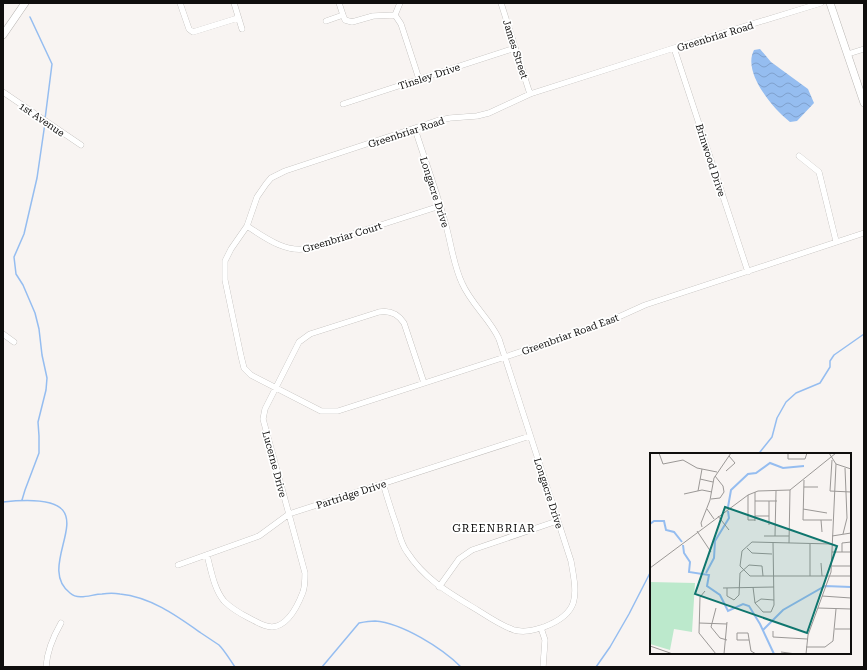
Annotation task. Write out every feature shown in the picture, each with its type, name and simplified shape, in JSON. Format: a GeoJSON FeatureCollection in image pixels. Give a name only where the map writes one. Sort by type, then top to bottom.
{"type":"FeatureCollection","features":[{"type":"Feature","properties":{"kind":"street"},"geometry":{"type":"LineString","coordinates":[[3,35],[25,3]]}},
{"type":"Feature","properties":{"kind":"street"},"geometry":{"type":"LineString","coordinates":[[180,3],[189,29],[193,32],[238,18]]}},
{"type":"Feature","properties":{"kind":"street"},"geometry":{"type":"LineString","coordinates":[[234,3],[242,29]]}},
{"type":"Feature","properties":{"kind":"street"},"geometry":{"type":"LineString","coordinates":[[340,3],[345,20],[352,22],[373,16],[395,16]]}},
{"type":"Feature","properties":{"kind":"street"},"geometry":{"type":"LineString","coordinates":[[395,16],[400,3]]}},
{"type":"Feature","properties":{"kind":"street","name":"James Street"},"geometry":{"type":"LineString","coordinates":[[501,3],[530,94]]}},
{"type":"Feature","properties":{"kind":"street","name":"Greenbriar Road"},"geometry":{"type":"LineString","coordinates":[[276,389],[251,375],[244,368],[225,280],[225,261],[231,249],[247,226],[257,197],[271,178],[285,171],[450,118],[477,116],[489,113],[530,94],[820,3]]}},
{"type":"Feature","properties":{"kind":"street"},"geometry":{"type":"LineString","coordinates":[[830,3],[864,104]]}},
{"type":"Feature","properties":{"kind":"street"},"geometry":{"type":"LineString","coordinates":[[326,21],[343,15]]}},
{"type":"Feature","properties":{"kind":"street"},"geometry":{"type":"LineString","coordinates":[[395,16],[401,24],[419,80]]}},
{"type":"Feature","properties":{"kind":"street","name":"Tinsley Drive"},"geometry":{"type":"LineString","coordinates":[[343,104],[515,48]]}},
{"type":"Feature","properties":{"kind":"street","name":"Brinwood Drive"},"geometry":{"type":"LineString","coordinates":[[674,48],[748,272]]}},
{"type":"Feature","properties":{"kind":"street"},"geometry":{"type":"LineString","coordinates":[[848,54],[864,49]]}},
{"type":"Feature","properties":{"kind":"street","name":"1st Avenue"},"geometry":{"type":"LineString","coordinates":[[3,92],[81,145]]}},
{"type":"Feature","properties":{"kind":"street","name":"Longacre Drive"},"geometry":{"type":"LineString","coordinates":[[383,483],[400,538],[406,552],[421,570],[439,587],[514,630],[526,632],[541,628],[556,622],[569,612],[574,600],[573,576],[570,561],[496,332],[462,284],[440,206],[415,129]]}},
{"type":"Feature","properties":{"kind":"street"},"geometry":{"type":"LineString","coordinates":[[798,156],[819,172],[836,242]]}},
{"type":"Feature","properties":{"kind":"street","name":"Greenbriar Court"},"geometry":{"type":"LineString","coordinates":[[247,226],[272,241],[298,251],[440,206]]}},
{"type":"Feature","properties":{"kind":"street","name":"Greenbriar Road East"},"geometry":{"type":"LineString","coordinates":[[276,389],[321,411],[338,411],[603,324],[645,305],[864,233]]}},
{"type":"Feature","properties":{"kind":"street","name":"Lucerne Drive"},"geometry":{"type":"LineString","coordinates":[[207,555],[217,589],[223,600],[230,606],[246,617],[264,626],[273,627],[282,624],[288,618],[303,591],[305,585],[305,573],[263,419],[266,409],[299,342],[306,336],[383,311],[395,314],[401,318],[404,323],[424,383]]}},
{"type":"Feature","properties":{"kind":"street"},"geometry":{"type":"LineString","coordinates":[[3,334],[14,342]]}},
{"type":"Feature","properties":{"kind":"street","name":"Partridge Drive"},"geometry":{"type":"LineString","coordinates":[[178,565],[259,536],[289,514],[530,436]]}},
{"type":"Feature","properties":{"kind":"street"},"geometry":{"type":"LineString","coordinates":[[439,587],[460,559],[472,550],[557,521]]}},
{"type":"Feature","properties":{"kind":"street"},"geometry":{"type":"LineString","coordinates":[[46,667],[47,654],[61,623]]}},
{"type":"Feature","properties":{"kind":"street"},"geometry":{"type":"LineString","coordinates":[[541,628],[545,640],[543,667]]}},
{"type":"Feature","properties":{"kind":"water"},"geometry":{"type":"Polygon","coordinates":[[[760,49],[771,62],[808,89],[814,103],[797,121],[790,122],[783,116],[761,89],[752,69],[751,59],[754,50],[760,49]]]}},
{"type":"Feature","properties":{"kind":"waterway"},"geometry":{"type":"LineString","coordinates":[[30,17],[52,64],[45,119]]}},
{"type":"Feature","properties":{"kind":"waterway"},"geometry":{"type":"LineString","coordinates":[[22,500],[39,453],[38,422],[46,390],[47,378],[35,313],[23,285],[16,274],[14,257],[24,234],[37,178],[45,123]]}},
{"type":"Feature","properties":{"kind":"waterway"},"geometry":{"type":"LineString","coordinates":[[758,453],[772,437],[777,418],[786,402],[796,393],[820,383],[830,367],[830,361],[834,355],[864,334]]}},
{"type":"Feature","properties":{"kind":"waterway"},"geometry":{"type":"LineString","coordinates":[[3,502],[39,501],[58,506],[66,517],[66,531],[59,564],[60,580],[70,593],[77,597],[107,593],[118,594],[131,596],[153,603],[173,614],[219,645],[235,667]]}},
{"type":"Feature","properties":{"kind":"waterway"},"geometry":{"type":"LineString","coordinates":[[596,667],[610,647],[629,614],[650,573]]}},
{"type":"Feature","properties":{"kind":"waterway"},"geometry":{"type":"LineString","coordinates":[[322,667],[359,623],[375,621],[397,626],[409,631],[433,645],[461,667]]}},
{"type":"Feature","properties":{"kind":"district","name":"GREENBRIAR"},"geometry":{"type":"Point","coordinates":[494,528]}}]}
